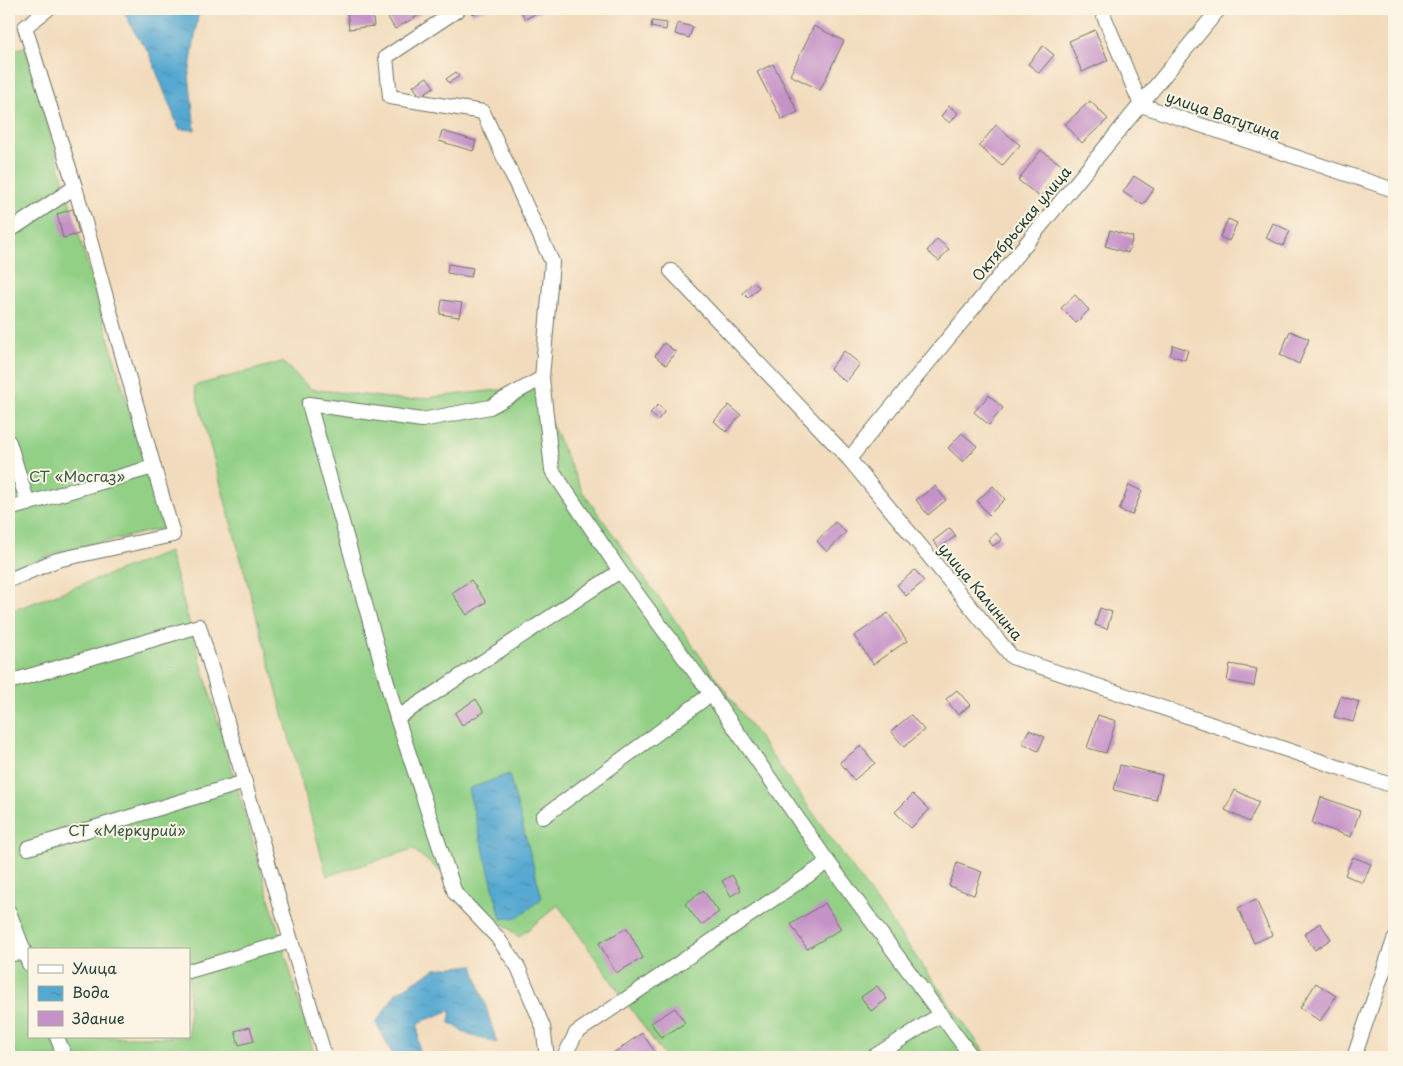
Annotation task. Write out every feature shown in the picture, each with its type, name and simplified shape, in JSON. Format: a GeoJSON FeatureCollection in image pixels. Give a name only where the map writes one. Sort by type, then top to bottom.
{"type":"FeatureCollection","features":[{"type":"Feature","properties":{"kind":"street"},"geometry":{"type":"LineString","coordinates":[[9,580],[57,560],[173,535],[75,187],[25,27],[48,9]]}},
{"type":"Feature","properties":{"kind":"street"},"geometry":{"type":"LineString","coordinates":[[459,9],[386,57],[390,97],[483,112],[552,262],[542,378],[552,470],[620,571],[711,694],[828,862],[972,1057]]}},
{"type":"Feature","properties":{"kind":"street","name":"улица Ватутина"},"geometry":{"type":"LineString","coordinates":[[1101,9],[1141,105],[1394,190]]}},
{"type":"Feature","properties":{"kind":"street","name":"Октябрьская улица"},"geometry":{"type":"LineString","coordinates":[[849,460],[1219,9]]}},
{"type":"Feature","properties":{"kind":"street"},"geometry":{"type":"LineString","coordinates":[[9,231],[75,187]]}},
{"type":"Feature","properties":{"kind":"street","name":"улица Калинина"},"geometry":{"type":"LineString","coordinates":[[671,271],[849,460],[1012,657],[1394,786]]}},
{"type":"Feature","properties":{"kind":"street"},"geometry":{"type":"LineString","coordinates":[[542,378],[490,407],[422,420],[309,404],[397,718],[455,893],[497,937],[518,967],[543,1027],[547,1057]]}},
{"type":"Feature","properties":{"kind":"street"},"geometry":{"type":"LineString","coordinates":[[9,442],[28,504]]}},
{"type":"Feature","properties":{"kind":"street"},"geometry":{"type":"LineString","coordinates":[[9,510],[153,467]]}},
{"type":"Feature","properties":{"kind":"street"},"geometry":{"type":"LineString","coordinates":[[397,718],[620,571]]}},
{"type":"Feature","properties":{"kind":"street"},"geometry":{"type":"LineString","coordinates":[[9,682],[199,626],[325,1057]]}},
{"type":"Feature","properties":{"kind":"street"},"geometry":{"type":"LineString","coordinates":[[543,817],[711,694]]}},
{"type":"Feature","properties":{"kind":"street"},"geometry":{"type":"LineString","coordinates":[[28,848],[245,782]]}},
{"type":"Feature","properties":{"kind":"street"},"geometry":{"type":"LineString","coordinates":[[564,1057],[576,1033],[828,862]]}},
{"type":"Feature","properties":{"kind":"street"},"geometry":{"type":"LineString","coordinates":[[9,912],[27,958]]}},
{"type":"Feature","properties":{"kind":"street"},"geometry":{"type":"LineString","coordinates":[[1354,1057],[1394,940]]}},
{"type":"Feature","properties":{"kind":"street"},"geometry":{"type":"LineString","coordinates":[[190,971],[291,941]]}},
{"type":"Feature","properties":{"kind":"street"},"geometry":{"type":"LineString","coordinates":[[9,954],[27,958]]}},
{"type":"Feature","properties":{"kind":"street"},"geometry":{"type":"LineString","coordinates":[[873,1057],[940,1015]]}},
{"type":"Feature","properties":{"kind":"street"},"geometry":{"type":"LineString","coordinates":[[57,1038],[65,1057]]}},
{"type":"Feature","properties":{"kind":"green space","name":"СТ «Мосгаз»"},"geometry":{"type":"Polygon","coordinates":[[[25,47],[163,528],[57,553],[9,572],[9,51],[25,47]]]}},
{"type":"Feature","properties":{"kind":"green space"},"geometry":{"type":"Polygon","coordinates":[[[282,362],[311,389],[407,400],[534,386],[582,491],[988,1057],[665,1057],[558,905],[519,937],[413,849],[327,876],[194,386],[282,362]]]}},
{"type":"Feature","properties":{"kind":"green space","name":"СТ «Меркурий»"},"geometry":{"type":"Polygon","coordinates":[[[169,552],[315,1057],[9,1057],[9,612],[169,552]]]}},
{"type":"Feature","properties":{"kind":"water"},"geometry":{"type":"Polygon","coordinates":[[[123,9],[199,9],[189,75],[195,130],[179,129],[149,53],[135,33],[123,9]]]}},
{"type":"Feature","properties":{"kind":"water"},"geometry":{"type":"Polygon","coordinates":[[[509,774],[542,898],[519,917],[501,919],[468,789],[509,774]]]}},
{"type":"Feature","properties":{"kind":"water"},"geometry":{"type":"Polygon","coordinates":[[[473,965],[497,1043],[469,1035],[449,1022],[451,1010],[418,1023],[419,1057],[394,1057],[376,1023],[396,993],[435,969],[473,965]]]}},
{"type":"Feature","properties":{"kind":"building"},"geometry":{"type":"Polygon","coordinates":[[[347,9],[372,9],[374,26],[349,29],[347,9]]]}},
{"type":"Feature","properties":{"kind":"building"},"geometry":{"type":"Polygon","coordinates":[[[383,9],[424,9],[426,11],[395,29],[383,9]]]}},
{"type":"Feature","properties":{"kind":"building"},"geometry":{"type":"Polygon","coordinates":[[[470,9],[487,9],[472,14],[470,9]]]}},
{"type":"Feature","properties":{"kind":"building"},"geometry":{"type":"Polygon","coordinates":[[[520,9],[546,9],[525,19],[520,9]]]}},
{"type":"Feature","properties":{"kind":"building"},"geometry":{"type":"Polygon","coordinates":[[[652,21],[667,23],[666,30],[651,27],[652,21]]]}},
{"type":"Feature","properties":{"kind":"building"},"geometry":{"type":"Polygon","coordinates":[[[678,23],[693,27],[689,38],[675,34],[678,23]]]}},
{"type":"Feature","properties":{"kind":"building"},"geometry":{"type":"Polygon","coordinates":[[[814,26],[844,41],[820,90],[790,75],[814,26]]]}},
{"type":"Feature","properties":{"kind":"building"},"geometry":{"type":"Polygon","coordinates":[[[1095,30],[1108,60],[1082,72],[1069,41],[1095,30]]]}},
{"type":"Feature","properties":{"kind":"building"},"geometry":{"type":"Polygon","coordinates":[[[1043,46],[1054,55],[1039,73],[1028,64],[1043,46]]]}},
{"type":"Feature","properties":{"kind":"building"},"geometry":{"type":"Polygon","coordinates":[[[773,64],[798,112],[782,120],[757,72],[773,64]]]}},
{"type":"Feature","properties":{"kind":"building"},"geometry":{"type":"Polygon","coordinates":[[[456,72],[459,76],[449,83],[446,79],[456,72]]]}},
{"type":"Feature","properties":{"kind":"building"},"geometry":{"type":"Polygon","coordinates":[[[427,77],[434,87],[420,96],[413,86],[427,77]]]}},
{"type":"Feature","properties":{"kind":"building"},"geometry":{"type":"Polygon","coordinates":[[[1090,101],[1108,119],[1082,143],[1065,124],[1090,101]]]}},
{"type":"Feature","properties":{"kind":"building"},"geometry":{"type":"Polygon","coordinates":[[[949,106],[958,113],[950,123],[941,116],[949,106]]]}},
{"type":"Feature","properties":{"kind":"building"},"geometry":{"type":"Polygon","coordinates":[[[996,125],[1020,145],[1002,166],[979,146],[996,125]]]}},
{"type":"Feature","properties":{"kind":"building"},"geometry":{"type":"Polygon","coordinates":[[[442,131],[476,141],[473,151],[439,141],[442,131]]]}},
{"type":"Feature","properties":{"kind":"building"},"geometry":{"type":"Polygon","coordinates":[[[1041,150],[1063,166],[1040,197],[1018,180],[1041,150]]]}},
{"type":"Feature","properties":{"kind":"building"},"geometry":{"type":"Polygon","coordinates":[[[1134,176],[1154,189],[1143,205],[1123,192],[1134,176]]]}},
{"type":"Feature","properties":{"kind":"building"},"geometry":{"type":"Polygon","coordinates":[[[73,209],[79,234],[63,238],[57,214],[73,209]]]}},
{"type":"Feature","properties":{"kind":"building"},"geometry":{"type":"Polygon","coordinates":[[[1228,219],[1237,223],[1229,241],[1220,237],[1228,219]]]}},
{"type":"Feature","properties":{"kind":"building"},"geometry":{"type":"Polygon","coordinates":[[[1273,223],[1290,231],[1283,246],[1266,238],[1273,223]]]}},
{"type":"Feature","properties":{"kind":"building"},"geometry":{"type":"Polygon","coordinates":[[[1110,230],[1133,237],[1128,253],[1105,246],[1110,230]]]}},
{"type":"Feature","properties":{"kind":"building"},"geometry":{"type":"Polygon","coordinates":[[[937,239],[949,249],[939,261],[927,251],[937,239]]]}},
{"type":"Feature","properties":{"kind":"building"},"geometry":{"type":"Polygon","coordinates":[[[448,264],[473,268],[471,277],[447,273],[448,264]]]}},
{"type":"Feature","properties":{"kind":"building"},"geometry":{"type":"Polygon","coordinates":[[[753,282],[759,287],[748,298],[743,293],[753,282]]]}},
{"type":"Feature","properties":{"kind":"building"},"geometry":{"type":"Polygon","coordinates":[[[1075,295],[1089,310],[1076,323],[1061,308],[1075,295]]]}},
{"type":"Feature","properties":{"kind":"building"},"geometry":{"type":"Polygon","coordinates":[[[442,300],[462,303],[459,317],[440,314],[442,300]]]}},
{"type":"Feature","properties":{"kind":"building"},"geometry":{"type":"Polygon","coordinates":[[[1290,331],[1309,339],[1299,364],[1280,355],[1290,331]]]}},
{"type":"Feature","properties":{"kind":"building"},"geometry":{"type":"Polygon","coordinates":[[[664,343],[676,352],[666,365],[655,356],[664,343]]]}},
{"type":"Feature","properties":{"kind":"building"},"geometry":{"type":"Polygon","coordinates":[[[1173,345],[1188,350],[1185,360],[1170,355],[1173,345]]]}},
{"type":"Feature","properties":{"kind":"building"},"geometry":{"type":"Polygon","coordinates":[[[844,351],[860,364],[846,382],[830,369],[844,351]]]}},
{"type":"Feature","properties":{"kind":"building"},"geometry":{"type":"Polygon","coordinates":[[[989,395],[1003,408],[989,425],[974,412],[989,395]]]}},
{"type":"Feature","properties":{"kind":"building"},"geometry":{"type":"Polygon","coordinates":[[[658,405],[665,411],[658,420],[650,413],[658,405]]]}},
{"type":"Feature","properties":{"kind":"building"},"geometry":{"type":"Polygon","coordinates":[[[729,405],[741,415],[726,432],[714,421],[729,405]]]}},
{"type":"Feature","properties":{"kind":"building"},"geometry":{"type":"Polygon","coordinates":[[[962,433],[977,446],[963,462],[948,448],[962,433]]]}},
{"type":"Feature","properties":{"kind":"building"},"geometry":{"type":"Polygon","coordinates":[[[1129,485],[1142,491],[1132,515],[1119,510],[1129,485]]]}},
{"type":"Feature","properties":{"kind":"building"},"geometry":{"type":"Polygon","coordinates":[[[935,486],[946,500],[928,515],[916,500],[935,486]]]}},
{"type":"Feature","properties":{"kind":"building"},"geometry":{"type":"Polygon","coordinates":[[[993,486],[1005,499],[989,515],[977,501],[993,486]]]}},
{"type":"Feature","properties":{"kind":"building"},"geometry":{"type":"Polygon","coordinates":[[[835,522],[846,532],[827,552],[817,541],[835,522]]]}},
{"type":"Feature","properties":{"kind":"building"},"geometry":{"type":"Polygon","coordinates":[[[950,528],[956,536],[939,548],[933,541],[950,528]]]}},
{"type":"Feature","properties":{"kind":"building"},"geometry":{"type":"Polygon","coordinates":[[[996,533],[1002,540],[993,546],[988,540],[996,533]]]}},
{"type":"Feature","properties":{"kind":"building"},"geometry":{"type":"Polygon","coordinates":[[[915,570],[924,581],[906,596],[897,585],[915,570]]]}},
{"type":"Feature","properties":{"kind":"building"},"geometry":{"type":"Polygon","coordinates":[[[471,580],[486,602],[467,615],[452,593],[471,580]]]}},
{"type":"Feature","properties":{"kind":"building"},"geometry":{"type":"Polygon","coordinates":[[[1100,608],[1112,612],[1107,629],[1095,625],[1100,608]]]}},
{"type":"Feature","properties":{"kind":"building"},"geometry":{"type":"Polygon","coordinates":[[[888,613],[907,641],[873,664],[854,636],[888,613]]]}},
{"type":"Feature","properties":{"kind":"building"},"geometry":{"type":"Polygon","coordinates":[[[1230,664],[1257,669],[1254,686],[1227,681],[1230,664]]]}},
{"type":"Feature","properties":{"kind":"building"},"geometry":{"type":"Polygon","coordinates":[[[957,690],[970,705],[958,715],[946,699],[957,690]]]}},
{"type":"Feature","properties":{"kind":"building"},"geometry":{"type":"Polygon","coordinates":[[[1341,696],[1359,702],[1353,722],[1334,717],[1341,696]]]}},
{"type":"Feature","properties":{"kind":"building"},"geometry":{"type":"Polygon","coordinates":[[[476,699],[484,712],[462,725],[455,713],[476,699]]]}},
{"type":"Feature","properties":{"kind":"building"},"geometry":{"type":"Polygon","coordinates":[[[911,715],[924,730],[904,747],[891,731],[911,715]]]}},
{"type":"Feature","properties":{"kind":"building"},"geometry":{"type":"Polygon","coordinates":[[[1098,715],[1116,721],[1106,753],[1087,748],[1098,715]]]}},
{"type":"Feature","properties":{"kind":"building"},"geometry":{"type":"Polygon","coordinates":[[[1029,730],[1045,737],[1038,751],[1022,743],[1029,730]]]}},
{"type":"Feature","properties":{"kind":"building"},"geometry":{"type":"Polygon","coordinates":[[[861,746],[875,763],[854,780],[840,762],[861,746]]]}},
{"type":"Feature","properties":{"kind":"building"},"geometry":{"type":"Polygon","coordinates":[[[1120,765],[1162,775],[1156,800],[1114,790],[1120,765]]]}},
{"type":"Feature","properties":{"kind":"building"},"geometry":{"type":"Polygon","coordinates":[[[1235,790],[1259,802],[1249,822],[1225,810],[1235,790]]]}},
{"type":"Feature","properties":{"kind":"building"},"geometry":{"type":"Polygon","coordinates":[[[913,794],[929,810],[911,828],[895,812],[913,794]]]}},
{"type":"Feature","properties":{"kind":"building"},"geometry":{"type":"Polygon","coordinates":[[[1321,797],[1360,811],[1351,837],[1312,823],[1321,797]]]}},
{"type":"Feature","properties":{"kind":"building"},"geometry":{"type":"Polygon","coordinates":[[[1353,857],[1371,864],[1363,883],[1345,875],[1353,857]]]}},
{"type":"Feature","properties":{"kind":"building"},"geometry":{"type":"Polygon","coordinates":[[[957,863],[982,872],[974,895],[949,886],[957,863]]]}},
{"type":"Feature","properties":{"kind":"building"},"geometry":{"type":"Polygon","coordinates":[[[732,875],[741,890],[731,896],[722,881],[732,875]]]}},
{"type":"Feature","properties":{"kind":"building"},"geometry":{"type":"Polygon","coordinates":[[[703,890],[719,912],[701,925],[685,904],[703,890]]]}},
{"type":"Feature","properties":{"kind":"building"},"geometry":{"type":"Polygon","coordinates":[[[1256,900],[1272,935],[1254,943],[1238,908],[1256,900]]]}},
{"type":"Feature","properties":{"kind":"building"},"geometry":{"type":"Polygon","coordinates":[[[825,903],[841,929],[807,949],[791,924],[825,903]]]}},
{"type":"Feature","properties":{"kind":"building"},"geometry":{"type":"Polygon","coordinates":[[[1320,923],[1331,939],[1315,950],[1304,934],[1320,923]]]}},
{"type":"Feature","properties":{"kind":"building"},"geometry":{"type":"Polygon","coordinates":[[[627,928],[643,958],[616,973],[599,943],[627,928]]]}},
{"type":"Feature","properties":{"kind":"building"},"geometry":{"type":"Polygon","coordinates":[[[1316,983],[1336,996],[1320,1021],[1300,1008],[1316,983]]]}},
{"type":"Feature","properties":{"kind":"building"},"geometry":{"type":"Polygon","coordinates":[[[877,986],[887,999],[871,1011],[861,997],[877,986]]]}},
{"type":"Feature","properties":{"kind":"building"},"geometry":{"type":"Polygon","coordinates":[[[675,1008],[685,1023],[661,1038],[651,1023],[675,1008]]]}},
{"type":"Feature","properties":{"kind":"building"},"geometry":{"type":"Polygon","coordinates":[[[250,1027],[254,1041],[239,1045],[235,1031],[250,1027]]]}},
{"type":"Feature","properties":{"kind":"building"},"geometry":{"type":"Polygon","coordinates":[[[642,1033],[655,1052],[647,1057],[614,1057],[612,1054],[642,1033]]]}}]}
